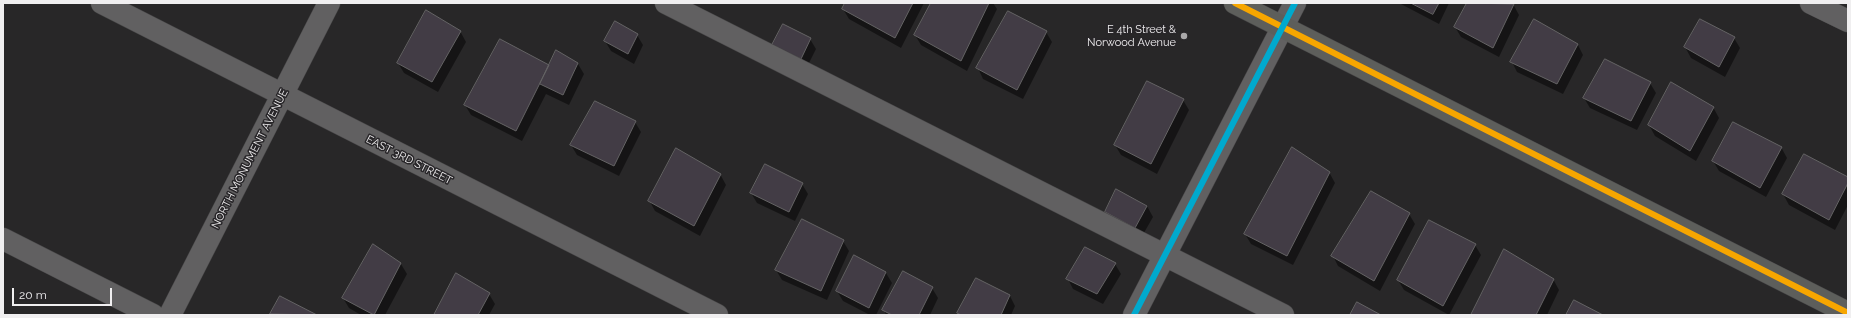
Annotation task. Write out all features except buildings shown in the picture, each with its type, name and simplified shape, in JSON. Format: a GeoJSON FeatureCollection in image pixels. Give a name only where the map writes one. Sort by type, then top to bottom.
{"type":"FeatureCollection","features":[{"type":"Feature","properties":{"kind":"main road"},"geometry":{"type":"LineString","coordinates":[[1236,3],[1848,313]]}},
{"type":"Feature","properties":{"kind":"street","name":"EAST 3RD STREET"},"geometry":{"type":"LineString","coordinates":[[102,3],[717,315]]}},
{"type":"Feature","properties":{"kind":"street","name":"NORTH MONUMENT AVENUE"},"geometry":{"type":"LineString","coordinates":[[170,315],[283,96],[329,3]]}},
{"type":"Feature","properties":{"kind":"street"},"geometry":{"type":"LineString","coordinates":[[666,3],[1284,315]]}},
{"type":"Feature","properties":{"kind":"street"},"geometry":{"type":"LineString","coordinates":[[1134,315],[1295,3]]}},
{"type":"Feature","properties":{"kind":"street"},"geometry":{"type":"LineString","coordinates":[[1811,3],[1848,21]]}},
{"type":"Feature","properties":{"kind":"street"},"geometry":{"type":"LineString","coordinates":[[3,239],[153,315]]}},
{"type":"Feature","properties":{"kind":"transit line"},"geometry":{"type":"LineString","coordinates":[[1235,3],[1848,313]]}},
{"type":"Feature","properties":{"kind":"transit line"},"geometry":{"type":"LineString","coordinates":[[1134,315],[1295,3]]}},
{"type":"Feature","properties":{"kind":"place","name":"E 4th Street & Norwood Avenue"},"geometry":{"type":"Point","coordinates":[1184,36]}}]}
